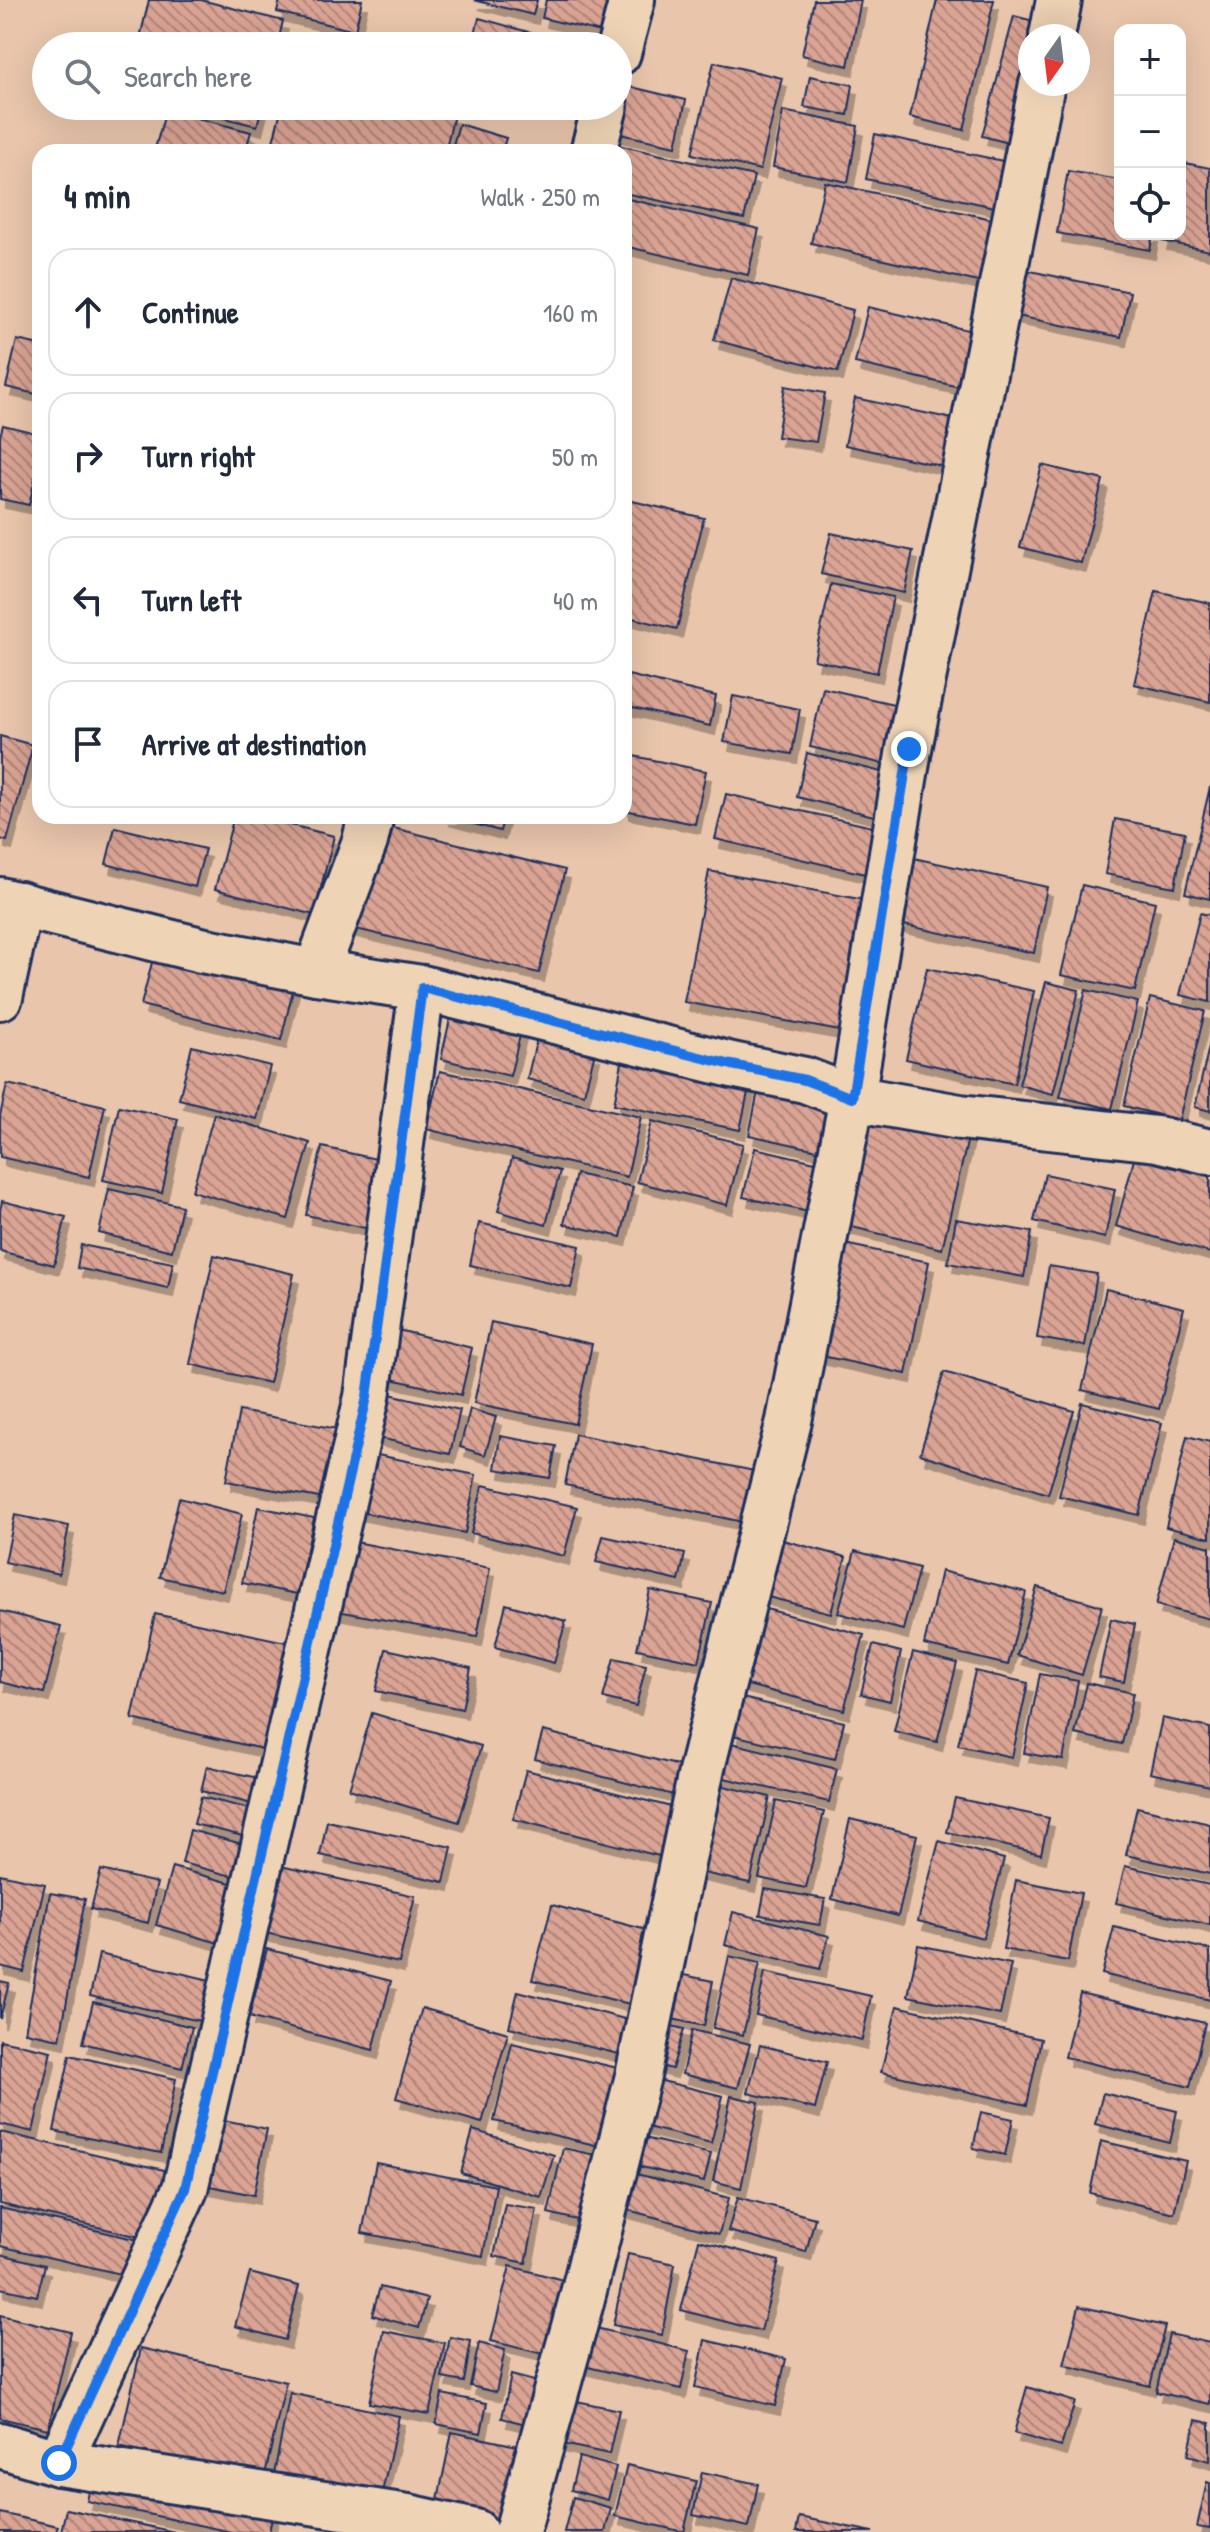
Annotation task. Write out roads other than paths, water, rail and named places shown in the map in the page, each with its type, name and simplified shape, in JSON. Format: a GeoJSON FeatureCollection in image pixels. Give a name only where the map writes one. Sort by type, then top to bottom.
{"type":"FeatureCollection","features":[{"type":"Feature","properties":{"kind":"street"},"geometry":{"type":"LineString","coordinates":[[624,32],[632,0]]}},
{"type":"Feature","properties":{"kind":"street"},"geometry":{"type":"LineString","coordinates":[[1054,24],[1059,0]]}},
{"type":"Feature","properties":{"kind":"street"},"geometry":{"type":"LineString","coordinates":[[517,2532],[581,2302],[638,2076],[701,1772],[789,1421],[852,1098],[909,749],[1040,96]]}},
{"type":"Feature","properties":{"kind":"street"},"geometry":{"type":"LineString","coordinates":[[595,144],[601,120]]}},
{"type":"Feature","properties":{"kind":"street"},"geometry":{"type":"LineString","coordinates":[[316,972],[369,824]]}},
{"type":"Feature","properties":{"kind":"street"},"geometry":{"type":"LineString","coordinates":[[0,997],[10,902],[201,950],[422,988],[732,1065],[805,1080],[852,1098],[960,1117],[1157,1139],[1210,1152]]}},
{"type":"Feature","properties":{"kind":"street"},"geometry":{"type":"LineString","coordinates":[[59,2463],[185,2189],[367,1397],[422,988]]}},
{"type":"Feature","properties":{"kind":"street"},"geometry":{"type":"LineString","coordinates":[[0,2445],[59,2463],[408,2517],[475,2532]]}}]}
